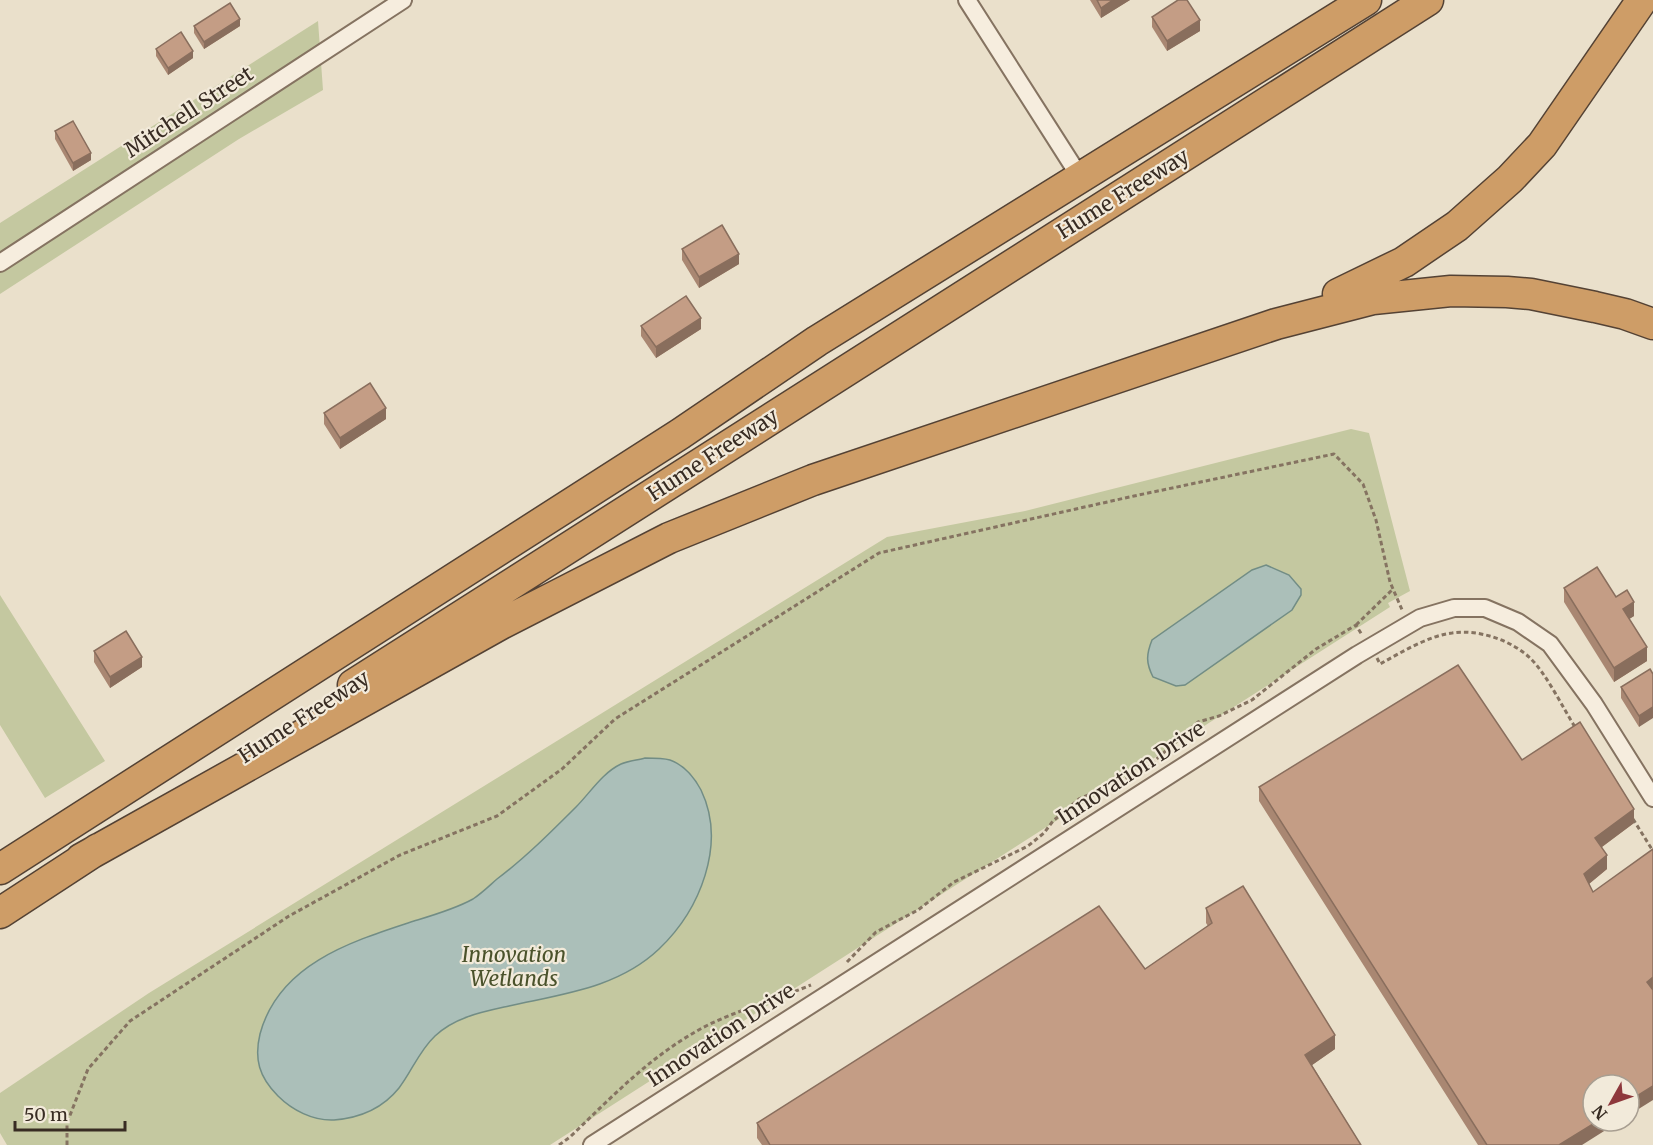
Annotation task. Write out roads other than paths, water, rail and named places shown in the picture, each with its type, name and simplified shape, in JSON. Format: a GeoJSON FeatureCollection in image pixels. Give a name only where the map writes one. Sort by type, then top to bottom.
{"type":"FeatureCollection","features":[{"type":"Feature","properties":{"kind":"highway","name":"Hume Freeway"},"geometry":{"type":"LineString","coordinates":[[0,913],[81,859],[1428,0]]}},
{"type":"Feature","properties":{"kind":"highway"},"geometry":{"type":"LineString","coordinates":[[1275,324],[1404,262],[1457,226],[1488,201],[1542,145],[1642,0]]}},
{"type":"Feature","properties":{"kind":"highway","name":"Hume Freeway"},"geometry":{"type":"LineString","coordinates":[[0,869],[680,434],[817,341],[1357,5]]}},
{"type":"Feature","properties":{"kind":"highway"},"geometry":{"type":"LineString","coordinates":[[81,859],[501,624],[669,538],[813,480],[1275,324],[1372,299],[1440,292],[1490,291],[1551,298],[1625,314],[1653,324]]}},
{"type":"Feature","properties":{"kind":"street","name":"Mitchell Street"},"geometry":{"type":"LineString","coordinates":[[0,263],[404,0]]}},
{"type":"Feature","properties":{"kind":"street"},"geometry":{"type":"LineString","coordinates":[[967,0],[1080,177]]}},
{"type":"Feature","properties":{"kind":"street","name":"Innovation Drive"},"geometry":{"type":"LineString","coordinates":[[592,1145],[1347,661],[1420,618],[1454,608],[1485,608],[1518,621],[1550,644],[1594,704],[1653,798]]}},
{"type":"Feature","properties":{"kind":"water"},"geometry":{"type":"Polygon","coordinates":[[[1266,565],[1289,575],[1301,589],[1301,595],[1292,610],[1185,685],[1176,686],[1153,677],[1148,659],[1152,640],[1252,570],[1266,565]]]}},
{"type":"Feature","properties":{"kind":"water"},"geometry":{"type":"Polygon","coordinates":[[[645,758],[670,760],[680,765],[692,776],[701,790],[708,811],[711,832],[710,854],[697,896],[687,915],[659,949],[626,973],[588,988],[479,1013],[451,1024],[429,1042],[393,1095],[370,1111],[334,1120],[318,1119],[303,1114],[278,1096],[262,1075],[258,1060],[258,1043],[270,1010],[284,989],[301,972],[321,958],[343,947],[452,909],[473,899],[538,844],[614,768],[645,758]]]}},
{"type":"Feature","properties":{"kind":"park label","name":"Innovation Wetlands"},"geometry":{"type":"Point","coordinates":[514,967]}}]}
